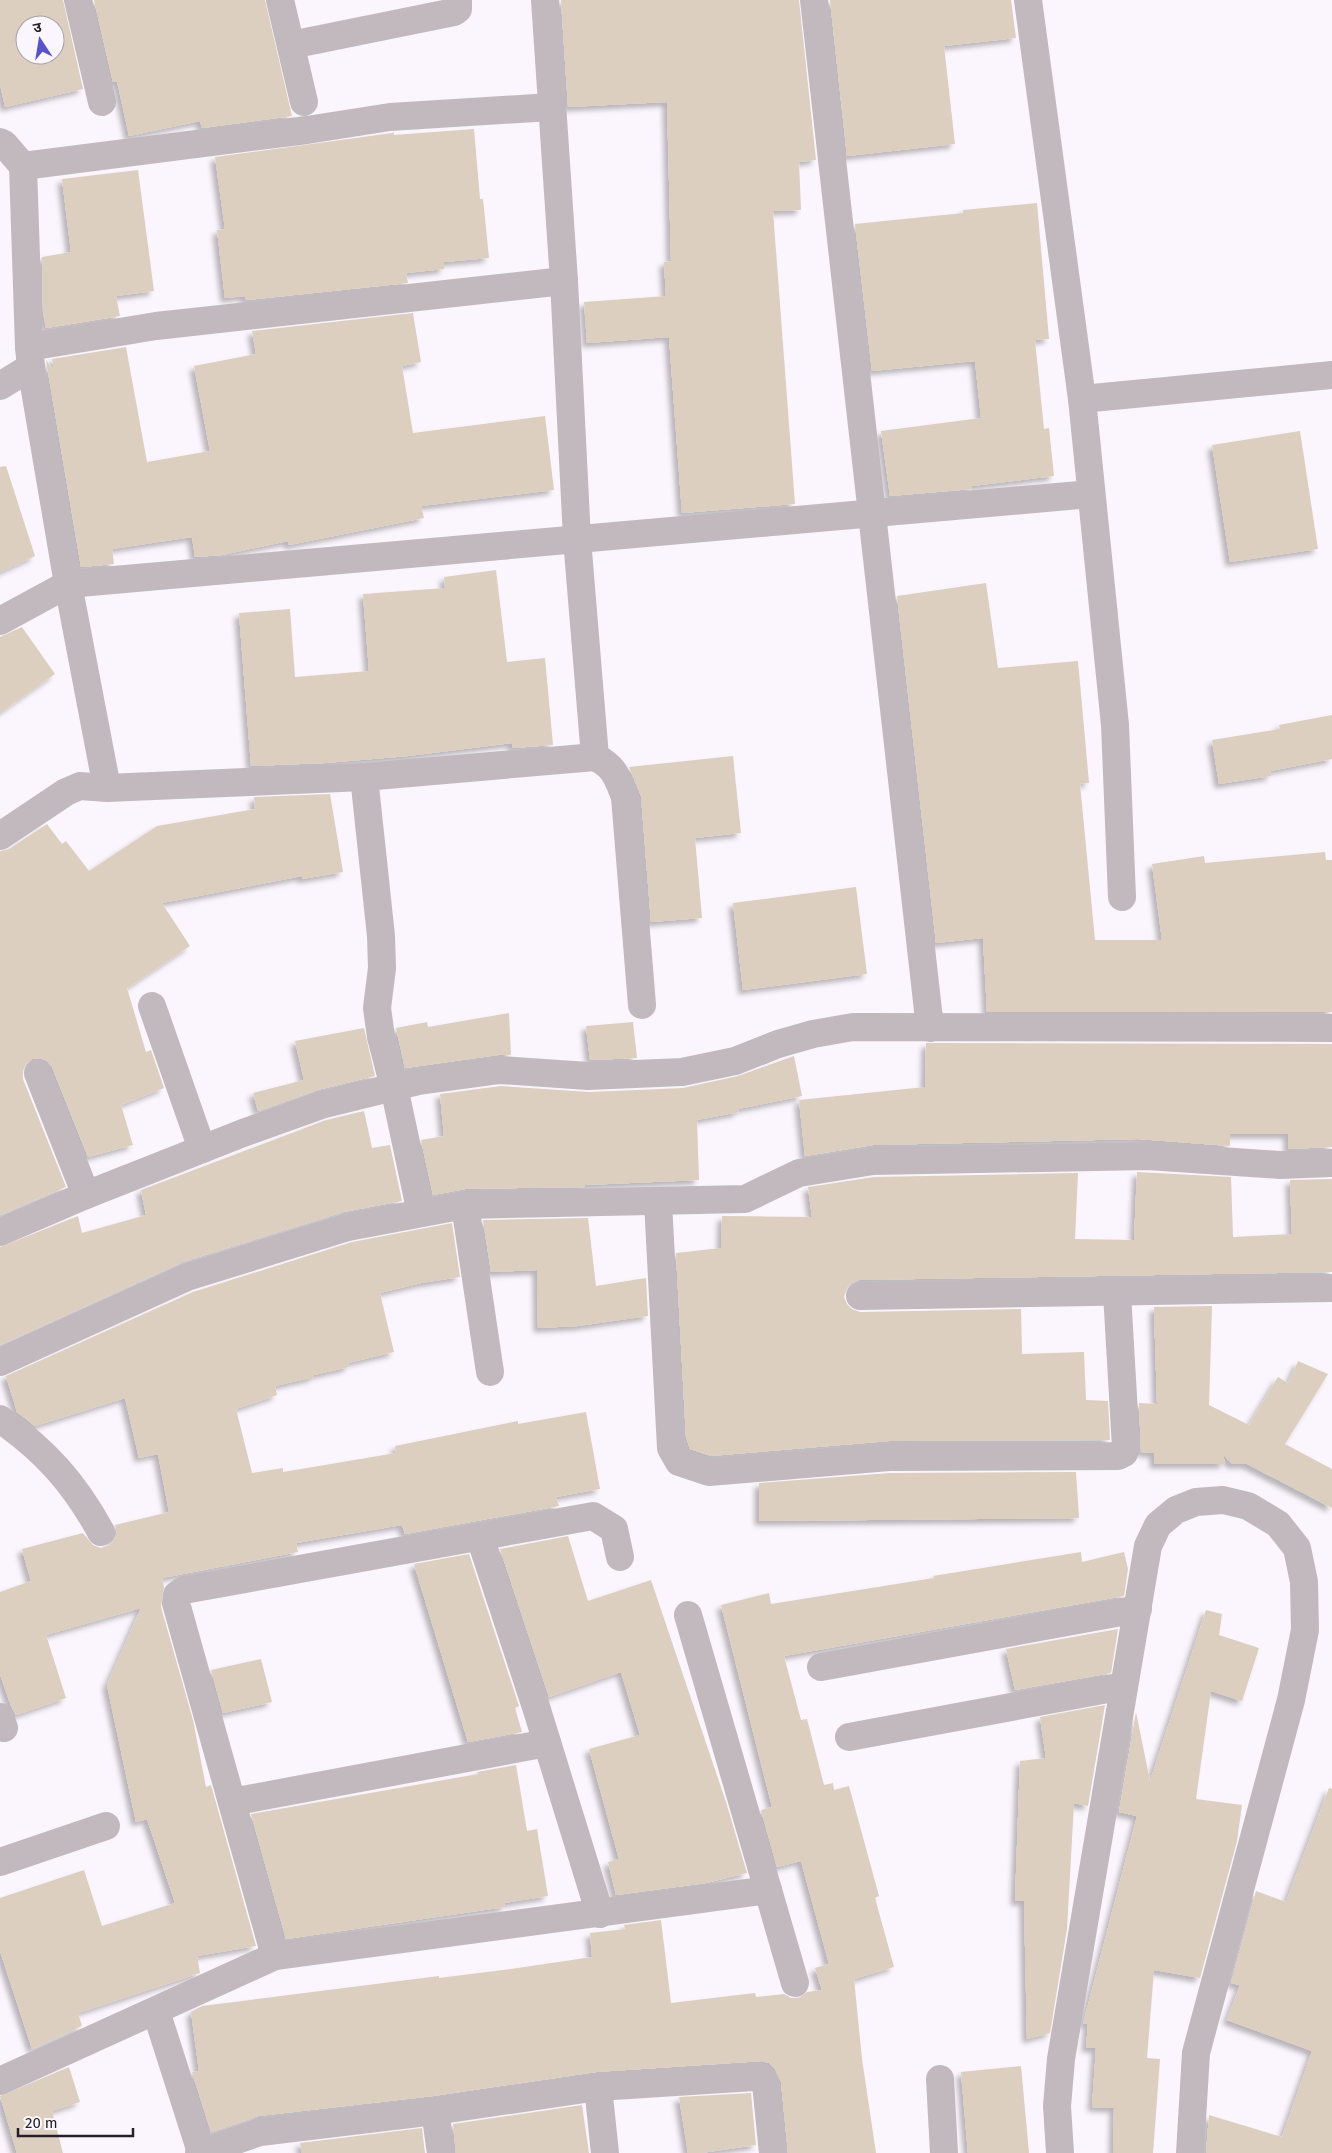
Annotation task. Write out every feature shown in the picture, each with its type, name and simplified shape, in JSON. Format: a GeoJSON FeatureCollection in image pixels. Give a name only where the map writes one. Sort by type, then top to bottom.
{"type":"FeatureCollection","features":[{"type":"Feature","properties":{"kind":"street"},"geometry":{"type":"LineString","coordinates":[[78,0],[102,102]]}},
{"type":"Feature","properties":{"kind":"street"},"geometry":{"type":"LineString","coordinates":[[280,0],[304,102]]}},
{"type":"Feature","properties":{"kind":"street"},"geometry":{"type":"LineString","coordinates":[[291,45],[454,12],[458,10],[458,0]]}},
{"type":"Feature","properties":{"kind":"street"},"geometry":{"type":"LineString","coordinates":[[545,0],[564,281],[577,539],[595,757]]}},
{"type":"Feature","properties":{"kind":"street"},"geometry":{"type":"LineString","coordinates":[[814,0],[930,1028]]}},
{"type":"Feature","properties":{"kind":"street"},"geometry":{"type":"LineString","coordinates":[[1028,0],[1082,399],[1115,724],[1122,897]]}},
{"type":"Feature","properties":{"kind":"street"},"geometry":{"type":"LineString","coordinates":[[23,166],[390,118],[551,106]]}},
{"type":"Feature","properties":{"kind":"street"},"geometry":{"type":"LineString","coordinates":[[0,142],[4,144],[23,166],[30,357],[68,584],[107,788]]}},
{"type":"Feature","properties":{"kind":"street"},"geometry":{"type":"LineString","coordinates":[[0,386],[30,357],[156,326],[564,281]]}},
{"type":"Feature","properties":{"kind":"street"},"geometry":{"type":"LineString","coordinates":[[1082,399],[1332,375]]}},
{"type":"Feature","properties":{"kind":"street"},"geometry":{"type":"LineString","coordinates":[[0,620],[68,584],[1091,494]]}},
{"type":"Feature","properties":{"kind":"street"},"geometry":{"type":"LineString","coordinates":[[0,836],[66,792],[80,786],[107,788],[364,776],[595,757],[607,763],[616,774],[624,797],[642,1005]]}},
{"type":"Feature","properties":{"kind":"street"},"geometry":{"type":"LineString","coordinates":[[364,776],[381,936],[382,968],[377,1008],[381,1037],[394,1087],[421,1212]]}},
{"type":"Feature","properties":{"kind":"street"},"geometry":{"type":"LineString","coordinates":[[152,1006],[202,1149]]}},
{"type":"Feature","properties":{"kind":"street"},"geometry":{"type":"LineString","coordinates":[[0,1232],[86,1195],[202,1149],[321,1105],[419,1081],[500,1070],[588,1076],[682,1072],[734,1061],[778,1044],[853,1027],[1332,1028]]}},
{"type":"Feature","properties":{"kind":"street"},"geometry":{"type":"LineString","coordinates":[[38,1073],[86,1195]]}},
{"type":"Feature","properties":{"kind":"street"},"geometry":{"type":"LineString","coordinates":[[0,1362],[187,1277],[348,1227],[465,1205],[745,1199],[799,1173],[873,1161],[1148,1156],[1280,1165],[1332,1163]]}},
{"type":"Feature","properties":{"kind":"street"},"geometry":{"type":"LineString","coordinates":[[658,1202],[671,1448],[679,1462],[709,1472],[889,1457],[1118,1456],[1124,1453],[1126,1448],[1117,1293]]}},
{"type":"Feature","properties":{"kind":"street"},"geometry":{"type":"LineString","coordinates":[[465,1205],[490,1372]]}},
{"type":"Feature","properties":{"kind":"street"},"geometry":{"type":"LineString","coordinates":[[860,1296],[1332,1288]]}},
{"type":"Feature","properties":{"kind":"street"},"geometry":{"type":"LineString","coordinates":[[0,1419],[20,1433],[57,1466],[85,1502],[101,1532]]}},
{"type":"Feature","properties":{"kind":"street"},"geometry":{"type":"LineString","coordinates":[[1060,2153],[1057,2106],[1061,2059],[1148,1546],[1158,1525],[1176,1510],[1196,1502],[1223,1500],[1248,1506],[1278,1524],[1297,1548],[1304,1582],[1305,1630],[1291,1700],[1196,2054],[1190,2153]]}},
{"type":"Feature","properties":{"kind":"street"},"geometry":{"type":"LineString","coordinates":[[275,1956],[176,1603],[177,1595],[184,1590],[593,1516],[614,1529],[620,1557]]}},
{"type":"Feature","properties":{"kind":"street"},"geometry":{"type":"LineString","coordinates":[[480,1537],[600,1914]]}},
{"type":"Feature","properties":{"kind":"street"},"geometry":{"type":"LineString","coordinates":[[821,1667],[1138,1609]]}},
{"type":"Feature","properties":{"kind":"street"},"geometry":{"type":"LineString","coordinates":[[688,1616],[795,1983]]}},
{"type":"Feature","properties":{"kind":"street"},"geometry":{"type":"LineString","coordinates":[[849,1737],[1124,1686]]}},
{"type":"Feature","properties":{"kind":"street"},"geometry":{"type":"LineString","coordinates":[[232,1802],[547,1743]]}},
{"type":"Feature","properties":{"kind":"street"},"geometry":{"type":"LineString","coordinates":[[0,1862],[106,1826]]}},
{"type":"Feature","properties":{"kind":"street"},"geometry":{"type":"LineString","coordinates":[[0,2081],[275,1956],[768,1890]]}},
{"type":"Feature","properties":{"kind":"street"},"geometry":{"type":"LineString","coordinates":[[156,2011],[200,2153],[436,2111],[598,2087],[762,2077],[766,2084],[773,2153]]}},
{"type":"Feature","properties":{"kind":"street"},"geometry":{"type":"LineString","coordinates":[[940,2079],[944,2153]]}},
{"type":"Feature","properties":{"kind":"street"},"geometry":{"type":"LineString","coordinates":[[598,2087],[605,2153]]}},
{"type":"Feature","properties":{"kind":"street"},"geometry":{"type":"LineString","coordinates":[[436,2111],[441,2153]]}},
{"type":"Feature","properties":{"kind":"building"},"geometry":{"type":"Polygon","coordinates":[[[0,0],[63,0],[83,89],[5,107],[0,84],[0,0]]]}},
{"type":"Feature","properties":{"kind":"building"},"geometry":{"type":"Polygon","coordinates":[[[94,0],[265,0],[292,116],[202,128],[200,121],[129,136],[117,81],[113,82],[94,0]]]}},
{"type":"Feature","properties":{"kind":"building"},"geometry":{"type":"Polygon","coordinates":[[[561,0],[799,0],[816,160],[799,162],[801,210],[773,211],[795,504],[682,513],[669,337],[587,343],[584,302],[666,296],[664,262],[671,261],[667,102],[568,107],[561,0]]]}},
{"type":"Feature","properties":{"kind":"building"},"geometry":{"type":"Polygon","coordinates":[[[830,0],[1011,0],[1016,38],[944,46],[955,144],[847,156],[830,0]]]}},
{"type":"Feature","properties":{"kind":"building"},"geometry":{"type":"Polygon","coordinates":[[[474,129],[480,199],[483,199],[489,258],[444,262],[444,269],[406,273],[408,283],[246,300],[245,296],[225,298],[217,230],[225,229],[215,157],[394,132],[394,135],[474,129]]]}},
{"type":"Feature","properties":{"kind":"building"},"geometry":{"type":"Polygon","coordinates":[[[138,170],[154,291],[116,296],[120,316],[46,328],[43,312],[42,257],[71,252],[62,179],[138,170]]]}},
{"type":"Feature","properties":{"kind":"building"},"geometry":{"type":"Polygon","coordinates":[[[1037,203],[1049,339],[1035,340],[1044,429],[1049,428],[1054,476],[972,486],[972,489],[890,496],[881,431],[981,418],[975,361],[872,371],[855,224],[963,213],[963,210],[1037,203]]]}},
{"type":"Feature","properties":{"kind":"building"},"geometry":{"type":"Polygon","coordinates":[[[413,313],[421,362],[402,366],[413,433],[545,416],[554,490],[421,506],[424,518],[289,545],[288,541],[222,555],[195,557],[192,537],[112,549],[114,564],[81,567],[46,360],[54,370],[52,359],[126,347],[147,462],[210,451],[194,366],[256,354],[252,331],[413,313]]]}},
{"type":"Feature","properties":{"kind":"building"},"geometry":{"type":"Polygon","coordinates":[[[1300,431],[1318,549],[1230,562],[1212,445],[1300,431]]]}},
{"type":"Feature","properties":{"kind":"building"},"geometry":{"type":"Polygon","coordinates":[[[6,466],[35,556],[0,572],[0,467],[6,466]]]}},
{"type":"Feature","properties":{"kind":"building"},"geometry":{"type":"Polygon","coordinates":[[[496,570],[507,662],[545,658],[553,745],[513,748],[512,743],[408,756],[325,763],[251,766],[239,613],[290,609],[295,677],[369,671],[363,594],[445,588],[444,577],[496,570]]]}},
{"type":"Feature","properties":{"kind":"building"},"geometry":{"type":"Polygon","coordinates":[[[986,583],[998,668],[1078,661],[1089,783],[1080,784],[1095,940],[1162,940],[1152,864],[1204,856],[1205,863],[1325,852],[1326,860],[1332,860],[1332,1012],[987,1012],[983,938],[936,943],[897,596],[986,583]]]}},
{"type":"Feature","properties":{"kind":"building"},"geometry":{"type":"Polygon","coordinates":[[[22,627],[55,674],[0,713],[0,637],[22,627]]]}},
{"type":"Feature","properties":{"kind":"building"},"geometry":{"type":"Polygon","coordinates":[[[1332,715],[1332,759],[1270,771],[1271,776],[1219,784],[1212,740],[1280,729],[1279,725],[1332,715]]]}},
{"type":"Feature","properties":{"kind":"building"},"geometry":{"type":"Polygon","coordinates":[[[733,756],[741,833],[695,838],[702,918],[651,922],[641,796],[629,767],[733,756]]]}},
{"type":"Feature","properties":{"kind":"building"},"geometry":{"type":"Polygon","coordinates":[[[330,794],[343,872],[302,879],[302,876],[162,903],[190,946],[127,988],[146,1052],[151,1050],[164,1088],[121,1105],[133,1145],[88,1157],[52,1067],[47,1061],[40,1058],[32,1059],[26,1064],[23,1071],[23,1079],[66,1187],[0,1215],[0,851],[9,849],[47,824],[62,844],[66,841],[89,871],[157,826],[255,809],[254,797],[330,794]]]}},
{"type":"Feature","properties":{"kind":"building"},"geometry":{"type":"Polygon","coordinates":[[[856,887],[867,974],[743,990],[733,903],[856,887]]]}},
{"type":"Feature","properties":{"kind":"building"},"geometry":{"type":"Polygon","coordinates":[[[509,1013],[511,1055],[498,1055],[405,1068],[396,1028],[427,1022],[428,1027],[509,1013]]]}},
{"type":"Feature","properties":{"kind":"building"},"geometry":{"type":"Polygon","coordinates":[[[633,1022],[637,1058],[590,1060],[586,1026],[633,1022]]]}},
{"type":"Feature","properties":{"kind":"building"},"geometry":{"type":"Polygon","coordinates":[[[364,1028],[375,1076],[317,1090],[258,1111],[253,1093],[304,1080],[295,1041],[364,1028]]]}},
{"type":"Feature","properties":{"kind":"building"},"geometry":{"type":"Polygon","coordinates":[[[926,1043],[1332,1044],[1332,1147],[1288,1149],[1288,1134],[1230,1134],[1230,1146],[1138,1139],[873,1145],[805,1156],[799,1100],[925,1087],[926,1043]]]}},
{"type":"Feature","properties":{"kind":"building"},"geometry":{"type":"Polygon","coordinates":[[[794,1056],[802,1096],[738,1109],[739,1112],[697,1120],[699,1180],[585,1185],[585,1187],[465,1189],[433,1195],[421,1140],[444,1136],[440,1094],[501,1086],[589,1092],[683,1088],[738,1076],[794,1056]]]}},
{"type":"Feature","properties":{"kind":"building"},"geometry":{"type":"Polygon","coordinates":[[[364,1111],[372,1148],[390,1145],[402,1201],[343,1212],[182,1262],[0,1345],[0,1247],[78,1216],[82,1233],[146,1215],[141,1190],[326,1120],[364,1111]]]}},
{"type":"Feature","properties":{"kind":"building"},"geometry":{"type":"Polygon","coordinates":[[[1137,1172],[1231,1177],[1233,1237],[1292,1234],[1290,1180],[1332,1179],[1332,1272],[859,1280],[847,1288],[844,1297],[852,1309],[860,1312],[1021,1309],[1022,1354],[1084,1352],[1086,1400],[1108,1401],[1110,1440],[889,1441],[711,1456],[690,1449],[686,1437],[676,1253],[721,1248],[722,1216],[812,1217],[808,1187],[874,1177],[1078,1173],[1075,1239],[1134,1240],[1137,1172]]]}},
{"type":"Feature","properties":{"kind":"building"},"geometry":{"type":"Polygon","coordinates":[[[588,1218],[596,1286],[646,1278],[648,1316],[578,1326],[538,1328],[537,1270],[491,1272],[483,1220],[588,1218]]]}},
{"type":"Feature","properties":{"kind":"building"},"geometry":{"type":"Polygon","coordinates":[[[452,1223],[460,1277],[421,1283],[380,1293],[394,1352],[348,1363],[349,1367],[314,1375],[314,1377],[275,1386],[277,1395],[236,1409],[252,1473],[283,1468],[283,1472],[396,1453],[395,1446],[518,1421],[518,1424],[586,1412],[600,1489],[556,1497],[559,1506],[405,1534],[402,1525],[296,1543],[298,1552],[162,1578],[164,1587],[161,1607],[193,1720],[206,1787],[211,1785],[256,1946],[197,1956],[200,1973],[78,2013],[82,2026],[32,2049],[0,1951],[0,1898],[84,1870],[102,1926],[175,1903],[147,1819],[136,1822],[107,1685],[141,1608],[46,1635],[66,1698],[16,1715],[0,1674],[0,1592],[31,1581],[22,1549],[83,1533],[93,1545],[101,1548],[109,1545],[114,1540],[117,1533],[115,1525],[169,1512],[158,1454],[139,1458],[125,1398],[35,1426],[17,1412],[6,1376],[193,1292],[352,1242],[452,1223]]]}},
{"type":"Feature","properties":{"kind":"building"},"geometry":{"type":"Polygon","coordinates":[[[1212,1306],[1209,1405],[1249,1425],[1278,1377],[1288,1383],[1298,1361],[1328,1374],[1285,1444],[1332,1469],[1332,1508],[1247,1464],[1232,1464],[1223,1454],[1225,1464],[1154,1464],[1154,1453],[1141,1452],[1139,1403],[1157,1404],[1154,1307],[1212,1306]]]}},
{"type":"Feature","properties":{"kind":"building"},"geometry":{"type":"Polygon","coordinates":[[[1076,1472],[1079,1518],[759,1521],[759,1483],[890,1473],[1076,1472]]]}},
{"type":"Feature","properties":{"kind":"building"},"geometry":{"type":"Polygon","coordinates":[[[568,1536],[588,1601],[651,1580],[726,1802],[747,1873],[706,1883],[616,1895],[608,1862],[619,1859],[589,1749],[640,1735],[621,1672],[549,1697],[500,1549],[568,1536]]]}},
{"type":"Feature","properties":{"kind":"building"},"geometry":{"type":"Polygon","coordinates":[[[1081,1552],[1082,1562],[1124,1552],[1128,1569],[1124,1596],[784,1656],[801,1720],[807,1719],[824,1785],[833,1783],[834,1790],[849,1786],[879,1896],[875,1898],[894,1967],[854,1979],[862,2059],[876,2153],[788,2153],[781,2082],[775,2069],[769,2063],[762,2061],[596,2072],[433,2096],[258,2116],[211,2132],[192,2072],[199,2071],[191,2012],[202,2006],[439,1976],[439,1978],[511,1969],[592,1957],[590,1933],[625,1929],[624,1925],[661,1920],[671,2003],[755,1993],[756,1997],[784,1994],[791,1998],[799,1998],[807,1992],[822,1990],[815,1968],[829,1964],[801,1861],[777,1867],[761,1810],[772,1807],[721,1605],[769,1593],[771,1604],[1081,1552]]]}},
{"type":"Feature","properties":{"kind":"building"},"geometry":{"type":"Polygon","coordinates":[[[469,1554],[519,1706],[515,1708],[522,1732],[468,1742],[414,1564],[469,1554]]]}},
{"type":"Feature","properties":{"kind":"building"},"geometry":{"type":"Polygon","coordinates":[[[1206,1610],[1222,1614],[1219,1635],[1259,1648],[1242,1701],[1211,1691],[1196,1799],[1242,1805],[1237,1841],[1200,1978],[1154,1970],[1147,2058],[1160,2059],[1153,2153],[1113,2153],[1114,2108],[1092,2107],[1096,2048],[1086,2048],[1088,2023],[1083,2024],[1137,1816],[1119,1812],[1136,1712],[1150,1781],[1206,1610]]]}},
{"type":"Feature","properties":{"kind":"building"},"geometry":{"type":"Polygon","coordinates":[[[1118,1629],[1111,1673],[1015,1690],[1006,1649],[1118,1629]]]}},
{"type":"Feature","properties":{"kind":"building"},"geometry":{"type":"Polygon","coordinates":[[[261,1659],[272,1702],[223,1713],[211,1670],[261,1659]]]}},
{"type":"Feature","properties":{"kind":"building"},"geometry":{"type":"Polygon","coordinates":[[[1105,1705],[1088,1806],[1074,1803],[1067,1929],[1050,2033],[1027,2039],[1024,1901],[1015,1901],[1020,1761],[1046,1758],[1040,1717],[1105,1705]]]}},
{"type":"Feature","properties":{"kind":"building"},"geometry":{"type":"Polygon","coordinates":[[[516,1765],[527,1831],[537,1829],[548,1896],[504,1903],[505,1907],[286,1939],[251,1814],[478,1774],[477,1772],[516,1765]]]}},
{"type":"Feature","properties":{"kind":"building"},"geometry":{"type":"Polygon","coordinates":[[[1329,1788],[1332,1789],[1332,2153],[1206,2153],[1209,2115],[1282,2137],[1312,2051],[1227,2020],[1240,1985],[1231,1983],[1256,1891],[1286,1902],[1329,1788]]]}},
{"type":"Feature","properties":{"kind":"building"},"geometry":{"type":"Polygon","coordinates":[[[1021,2066],[1029,2153],[968,2153],[961,2072],[1021,2066]]]}},
{"type":"Feature","properties":{"kind":"building"},"geometry":{"type":"Polygon","coordinates":[[[69,2067],[80,2102],[52,2111],[63,2153],[17,2153],[0,2096],[69,2067]]]}},
{"type":"Feature","properties":{"kind":"building"},"geometry":{"type":"Polygon","coordinates":[[[751,2093],[756,2145],[701,2153],[688,2153],[679,2097],[751,2093]]]}},
{"type":"Feature","properties":{"kind":"building"},"geometry":{"type":"Polygon","coordinates":[[[582,2105],[589,2153],[456,2153],[453,2124],[582,2105]]]}},
{"type":"Feature","properties":{"kind":"building"},"geometry":{"type":"Polygon","coordinates":[[[422,2128],[425,2153],[302,2153],[300,2143],[422,2128]]]}}]}
